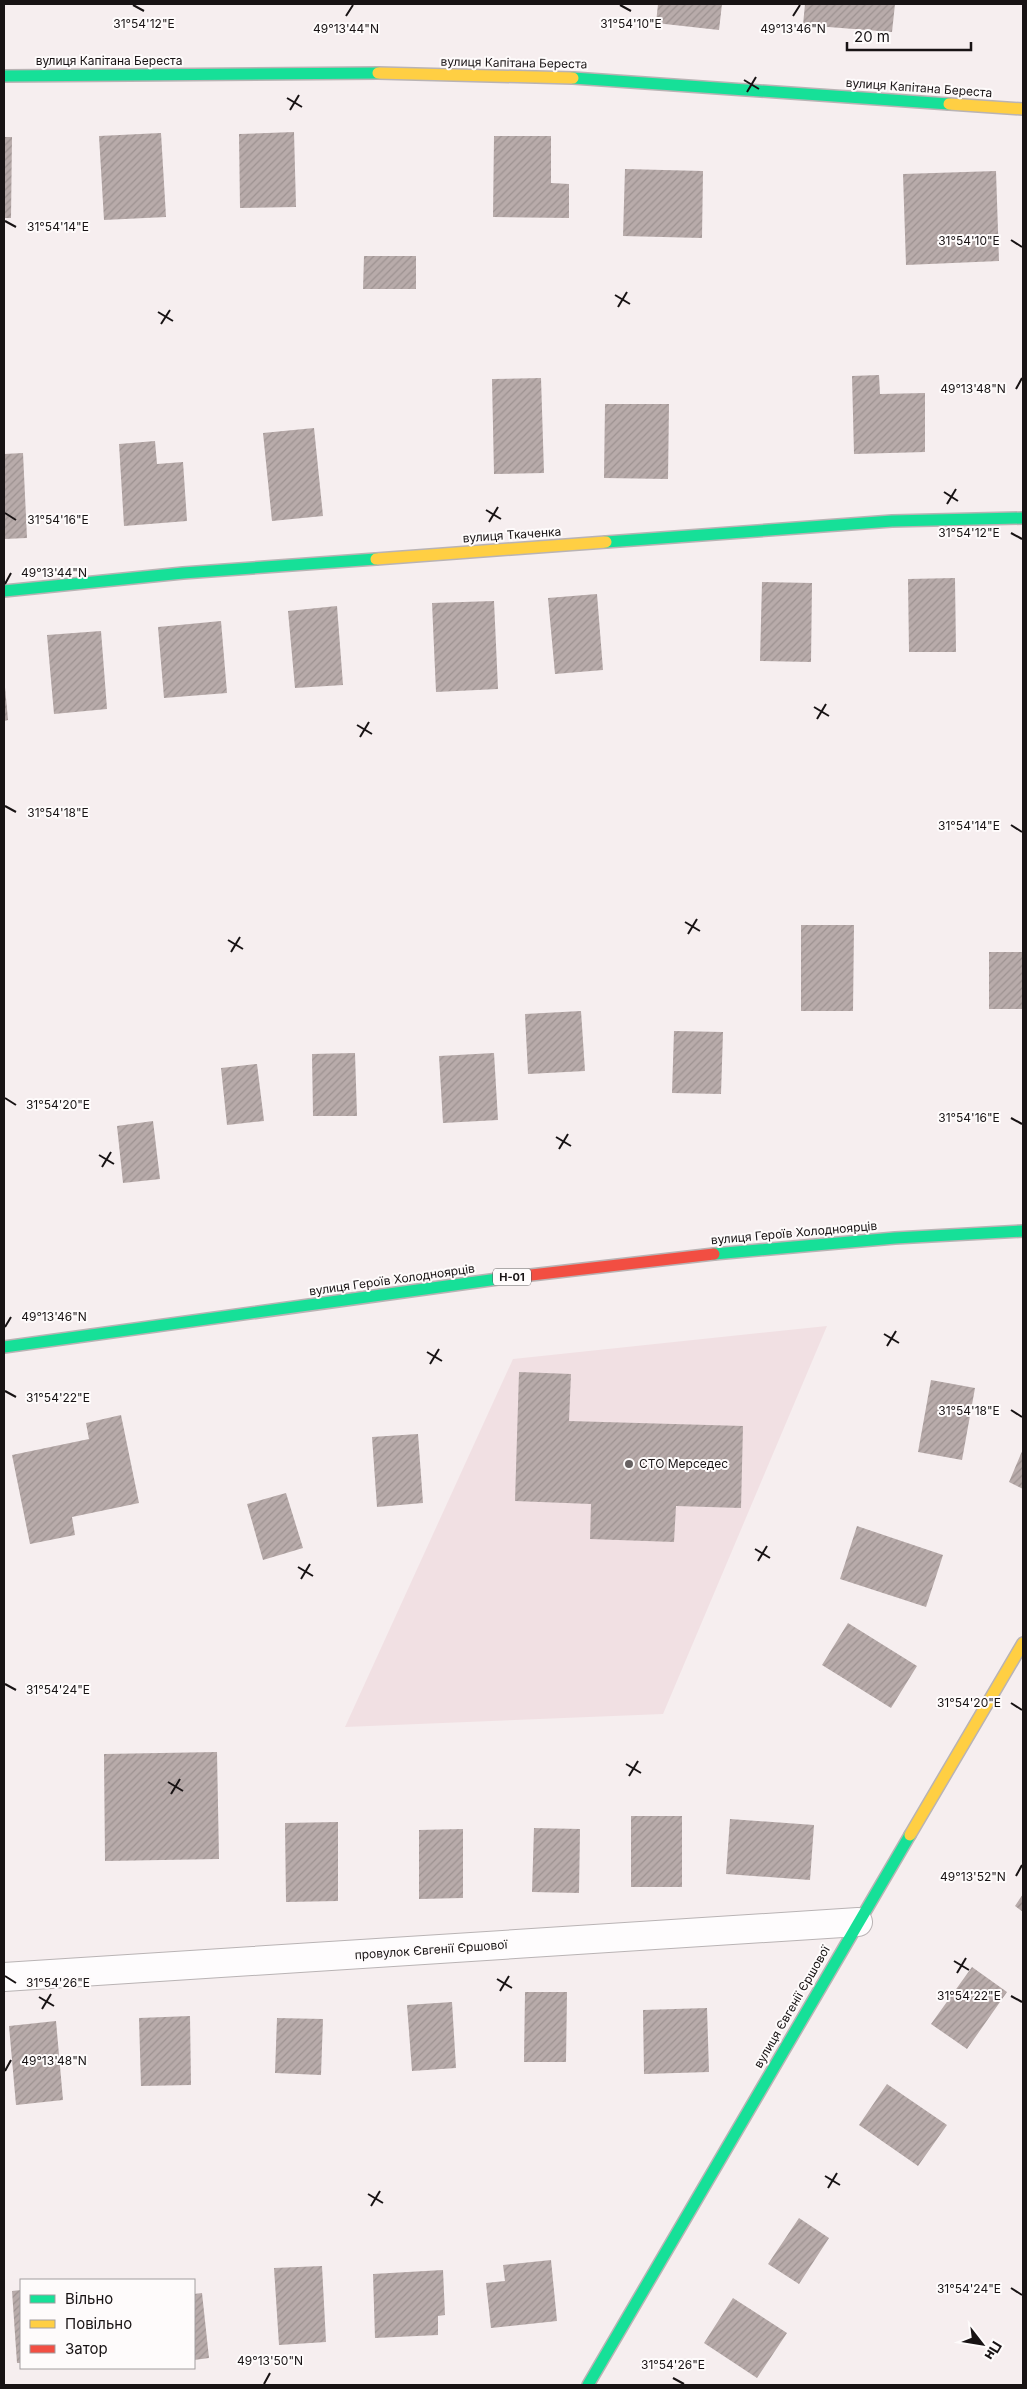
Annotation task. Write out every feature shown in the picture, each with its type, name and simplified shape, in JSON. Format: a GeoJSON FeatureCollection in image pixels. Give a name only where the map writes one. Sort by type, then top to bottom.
{"type":"FeatureCollection","features":[{"type":"Feature","properties":{"kind":"street","name":"вулиця Капітана Береста"},"geometry":{"type":"LineString","coordinates":[[4,76],[370,73],[578,78],[1023,109]]}},
{"type":"Feature","properties":{"kind":"street","name":"вулиця Ткаченка"},"geometry":{"type":"LineString","coordinates":[[4,591],[184,573],[882,521],[1023,518]]}},
{"type":"Feature","properties":{"kind":"street","name":"вулиця Героїв Холодноярців"},"geometry":{"type":"LineString","coordinates":[[4,1347],[648,1258],[959,1233],[1023,1230]]}},
{"type":"Feature","properties":{"kind":"street","name":"вулиця Євгенії Єршової"},"geometry":{"type":"LineString","coordinates":[[588,2385],[1023,1643]]}},
{"type":"Feature","properties":{"kind":"street","name":"провулок Євгенії Єршової"},"geometry":{"type":"LineString","coordinates":[[4,1978],[858,1922]]}},
{"type":"Feature","properties":{"kind":"shaded area"},"geometry":{"type":"Polygon","coordinates":[[[827,1326],[663,1714],[345,1727],[513,1359],[827,1326]]]}},
{"type":"Feature","properties":{"kind":"building"},"geometry":{"type":"Polygon","coordinates":[[[658,4],[722,4],[719,30],[656,23],[658,4]]]}},
{"type":"Feature","properties":{"kind":"building"},"geometry":{"type":"Polygon","coordinates":[[[805,4],[895,4],[892,32],[803,25],[805,4]]]}},
{"type":"Feature","properties":{"kind":"building"},"geometry":{"type":"Polygon","coordinates":[[[294,132],[296,207],[240,208],[239,134],[294,132]]]}},
{"type":"Feature","properties":{"kind":"building"},"geometry":{"type":"Polygon","coordinates":[[[161,133],[166,217],[104,220],[99,136],[161,133]]]}},
{"type":"Feature","properties":{"kind":"building"},"geometry":{"type":"Polygon","coordinates":[[[494,136],[551,136],[551,183],[569,184],[569,218],[493,217],[494,136]]]}},
{"type":"Feature","properties":{"kind":"building"},"geometry":{"type":"Polygon","coordinates":[[[4,137],[12,137],[11,218],[4,218],[4,137]]]}},
{"type":"Feature","properties":{"kind":"building"},"geometry":{"type":"Polygon","coordinates":[[[625,169],[703,171],[702,238],[623,236],[625,169]]]}},
{"type":"Feature","properties":{"kind":"building"},"geometry":{"type":"Polygon","coordinates":[[[996,171],[999,261],[906,265],[903,174],[996,171]]]}},
{"type":"Feature","properties":{"kind":"building"},"geometry":{"type":"Polygon","coordinates":[[[364,256],[416,256],[416,289],[363,289],[364,256]]]}},
{"type":"Feature","properties":{"kind":"building"},"geometry":{"type":"Polygon","coordinates":[[[879,375],[880,394],[925,393],[925,452],[854,454],[852,376],[879,375]]]}},
{"type":"Feature","properties":{"kind":"building"},"geometry":{"type":"Polygon","coordinates":[[[541,378],[544,473],[494,474],[492,379],[541,378]]]}},
{"type":"Feature","properties":{"kind":"building"},"geometry":{"type":"Polygon","coordinates":[[[605,404],[669,404],[668,479],[604,478],[605,404]]]}},
{"type":"Feature","properties":{"kind":"building"},"geometry":{"type":"Polygon","coordinates":[[[314,428],[323,516],[272,521],[263,433],[314,428]]]}},
{"type":"Feature","properties":{"kind":"building"},"geometry":{"type":"Polygon","coordinates":[[[155,441],[157,464],[183,462],[187,521],[124,526],[119,444],[155,441]]]}},
{"type":"Feature","properties":{"kind":"building"},"geometry":{"type":"Polygon","coordinates":[[[23,453],[27,538],[4,539],[4,454],[23,453]]]}},
{"type":"Feature","properties":{"kind":"building"},"geometry":{"type":"Polygon","coordinates":[[[955,578],[956,652],[909,652],[908,579],[955,578]]]}},
{"type":"Feature","properties":{"kind":"building"},"geometry":{"type":"Polygon","coordinates":[[[762,582],[812,583],[811,662],[760,661],[762,582]]]}},
{"type":"Feature","properties":{"kind":"building"},"geometry":{"type":"Polygon","coordinates":[[[597,594],[603,670],[555,674],[548,598],[597,594]]]}},
{"type":"Feature","properties":{"kind":"building"},"geometry":{"type":"Polygon","coordinates":[[[494,601],[498,689],[436,692],[432,603],[494,601]]]}},
{"type":"Feature","properties":{"kind":"building"},"geometry":{"type":"Polygon","coordinates":[[[337,606],[343,685],[295,688],[288,611],[337,606]]]}},
{"type":"Feature","properties":{"kind":"building"},"geometry":{"type":"Polygon","coordinates":[[[221,621],[227,693],[164,698],[158,627],[221,621]]]}},
{"type":"Feature","properties":{"kind":"building"},"geometry":{"type":"Polygon","coordinates":[[[101,631],[107,709],[54,714],[47,635],[101,631]]]}},
{"type":"Feature","properties":{"kind":"building"},"geometry":{"type":"Polygon","coordinates":[[[4,676],[8,720],[4,721],[4,676]]]}},
{"type":"Feature","properties":{"kind":"building"},"geometry":{"type":"Polygon","coordinates":[[[801,925],[854,925],[853,1011],[801,1011],[801,925]]]}},
{"type":"Feature","properties":{"kind":"building"},"geometry":{"type":"Polygon","coordinates":[[[989,952],[1023,952],[1023,1009],[989,1009],[989,952]]]}},
{"type":"Feature","properties":{"kind":"building"},"geometry":{"type":"Polygon","coordinates":[[[581,1011],[585,1071],[528,1074],[525,1014],[581,1011]]]}},
{"type":"Feature","properties":{"kind":"building"},"geometry":{"type":"Polygon","coordinates":[[[674,1031],[723,1032],[721,1094],[672,1093],[674,1031]]]}},
{"type":"Feature","properties":{"kind":"building"},"geometry":{"type":"Polygon","coordinates":[[[355,1053],[357,1116],[313,1116],[312,1054],[355,1053]]]}},
{"type":"Feature","properties":{"kind":"building"},"geometry":{"type":"Polygon","coordinates":[[[494,1053],[498,1120],[443,1123],[439,1056],[494,1053]]]}},
{"type":"Feature","properties":{"kind":"building"},"geometry":{"type":"Polygon","coordinates":[[[257,1064],[264,1121],[227,1125],[221,1068],[257,1064]]]}},
{"type":"Feature","properties":{"kind":"building"},"geometry":{"type":"Polygon","coordinates":[[[153,1121],[160,1179],[123,1183],[117,1126],[153,1121]]]}},
{"type":"Feature","properties":{"kind":"building","name":"СТО Мерседес"},"geometry":{"type":"Polygon","coordinates":[[[519,1372],[571,1374],[569,1421],[743,1426],[741,1508],[676,1506],[674,1542],[590,1539],[591,1504],[515,1501],[519,1372]]]}},
{"type":"Feature","properties":{"kind":"building"},"geometry":{"type":"Polygon","coordinates":[[[931,1380],[975,1388],[962,1460],[918,1452],[931,1380]]]}},
{"type":"Feature","properties":{"kind":"building"},"geometry":{"type":"Polygon","coordinates":[[[121,1415],[139,1503],[72,1517],[75,1535],[30,1544],[12,1455],[89,1439],[86,1423],[121,1415]]]}},
{"type":"Feature","properties":{"kind":"building"},"geometry":{"type":"Polygon","coordinates":[[[418,1434],[423,1503],[377,1507],[372,1437],[418,1434]]]}},
{"type":"Feature","properties":{"kind":"building"},"geometry":{"type":"Polygon","coordinates":[[[1023,1449],[1023,1489],[1009,1482],[1023,1449]]]}},
{"type":"Feature","properties":{"kind":"building"},"geometry":{"type":"Polygon","coordinates":[[[286,1493],[303,1548],[263,1560],[247,1504],[286,1493]]]}},
{"type":"Feature","properties":{"kind":"building"},"geometry":{"type":"Polygon","coordinates":[[[857,1526],[943,1555],[926,1607],[840,1579],[857,1526]]]}},
{"type":"Feature","properties":{"kind":"building"},"geometry":{"type":"Polygon","coordinates":[[[848,1623],[917,1666],[891,1708],[822,1665],[848,1623]]]}},
{"type":"Feature","properties":{"kind":"building"},"geometry":{"type":"Polygon","coordinates":[[[217,1752],[219,1859],[105,1861],[104,1754],[217,1752]]]}},
{"type":"Feature","properties":{"kind":"building"},"geometry":{"type":"Polygon","coordinates":[[[631,1816],[682,1816],[682,1887],[631,1887],[631,1816]]]}},
{"type":"Feature","properties":{"kind":"building"},"geometry":{"type":"Polygon","coordinates":[[[730,1819],[814,1825],[810,1880],[726,1874],[730,1819]]]}},
{"type":"Feature","properties":{"kind":"building"},"geometry":{"type":"Polygon","coordinates":[[[338,1822],[338,1901],[286,1902],[285,1823],[338,1822]]]}},
{"type":"Feature","properties":{"kind":"building"},"geometry":{"type":"Polygon","coordinates":[[[534,1828],[580,1829],[579,1893],[532,1892],[534,1828]]]}},
{"type":"Feature","properties":{"kind":"building"},"geometry":{"type":"Polygon","coordinates":[[[463,1829],[463,1898],[419,1899],[419,1830],[463,1829]]]}},
{"type":"Feature","properties":{"kind":"building"},"geometry":{"type":"Polygon","coordinates":[[[1023,1894],[1023,1912],[1015,1906],[1023,1894]]]}},
{"type":"Feature","properties":{"kind":"building"},"geometry":{"type":"Polygon","coordinates":[[[972,1967],[1007,1992],[967,2049],[931,2024],[972,1967]]]}},
{"type":"Feature","properties":{"kind":"building"},"geometry":{"type":"Polygon","coordinates":[[[525,1992],[567,1992],[566,2062],[524,2062],[525,1992]]]}},
{"type":"Feature","properties":{"kind":"building"},"geometry":{"type":"Polygon","coordinates":[[[452,2002],[456,2068],[412,2071],[407,2005],[452,2002]]]}},
{"type":"Feature","properties":{"kind":"building"},"geometry":{"type":"Polygon","coordinates":[[[707,2008],[709,2072],[644,2074],[643,2010],[707,2008]]]}},
{"type":"Feature","properties":{"kind":"building"},"geometry":{"type":"Polygon","coordinates":[[[190,2016],[191,2085],[141,2086],[139,2018],[190,2016]]]}},
{"type":"Feature","properties":{"kind":"building"},"geometry":{"type":"Polygon","coordinates":[[[277,2018],[323,2019],[321,2075],[275,2073],[277,2018]]]}},
{"type":"Feature","properties":{"kind":"building"},"geometry":{"type":"Polygon","coordinates":[[[56,2021],[63,2100],[16,2105],[9,2026],[56,2021]]]}},
{"type":"Feature","properties":{"kind":"building"},"geometry":{"type":"Polygon","coordinates":[[[887,2084],[947,2125],[918,2166],[859,2125],[887,2084]]]}},
{"type":"Feature","properties":{"kind":"building"},"geometry":{"type":"Polygon","coordinates":[[[799,2218],[829,2238],[799,2284],[768,2264],[799,2218]]]}},
{"type":"Feature","properties":{"kind":"building"},"geometry":{"type":"Polygon","coordinates":[[[551,2260],[557,2321],[491,2328],[486,2283],[505,2281],[503,2265],[551,2260]]]}},
{"type":"Feature","properties":{"kind":"building"},"geometry":{"type":"Polygon","coordinates":[[[322,2266],[326,2342],[279,2345],[274,2268],[322,2266]]]}},
{"type":"Feature","properties":{"kind":"building"},"geometry":{"type":"Polygon","coordinates":[[[443,2270],[445,2315],[438,2316],[438,2335],[375,2338],[373,2274],[443,2270]]]}},
{"type":"Feature","properties":{"kind":"building"},"geometry":{"type":"Polygon","coordinates":[[[20,2290],[20,2363],[17,2363],[12,2291],[20,2290]]]}},
{"type":"Feature","properties":{"kind":"building"},"geometry":{"type":"Polygon","coordinates":[[[202,2293],[209,2358],[195,2360],[195,2294],[202,2293]]]}},
{"type":"Feature","properties":{"kind":"building"},"geometry":{"type":"Polygon","coordinates":[[[733,2298],[787,2333],[757,2378],[704,2343],[733,2298]]]}},
{"type":"Feature","properties":{"kind":"traffic: fast"},"geometry":{"type":"LineString","coordinates":[[4,76],[378,73]]}},
{"type":"Feature","properties":{"kind":"traffic: fast"},"geometry":{"type":"LineString","coordinates":[[573,78],[949,104]]}},
{"type":"Feature","properties":{"kind":"traffic: fast"},"geometry":{"type":"LineString","coordinates":[[606,542],[892,521],[1023,518]]}},
{"type":"Feature","properties":{"kind":"traffic: fast"},"geometry":{"type":"LineString","coordinates":[[4,591],[183,573],[376,559]]}},
{"type":"Feature","properties":{"kind":"traffic: fast"},"geometry":{"type":"LineString","coordinates":[[714,1254],[895,1238],[1023,1231]]}},
{"type":"Feature","properties":{"kind":"traffic: fast"},"geometry":{"type":"LineString","coordinates":[[4,1347],[505,1278]]}},
{"type":"Feature","properties":{"kind":"traffic: fast"},"geometry":{"type":"LineString","coordinates":[[588,2385],[910,1835]]}},
{"type":"Feature","properties":{"kind":"traffic: slow"},"geometry":{"type":"LineString","coordinates":[[378,73],[573,78]]}},
{"type":"Feature","properties":{"kind":"traffic: slow"},"geometry":{"type":"LineString","coordinates":[[949,104],[1023,109]]}},
{"type":"Feature","properties":{"kind":"traffic: slow"},"geometry":{"type":"LineString","coordinates":[[376,559],[606,542]]}},
{"type":"Feature","properties":{"kind":"traffic: slow"},"geometry":{"type":"LineString","coordinates":[[910,1835],[1023,1643]]}},
{"type":"Feature","properties":{"kind":"traffic: jam"},"geometry":{"type":"LineString","coordinates":[[505,1278],[714,1254]]}},
{"type":"Feature","properties":{"kind":"place","name":"СТО Мерседес"},"geometry":{"type":"Point","coordinates":[629,1464]}}]}
